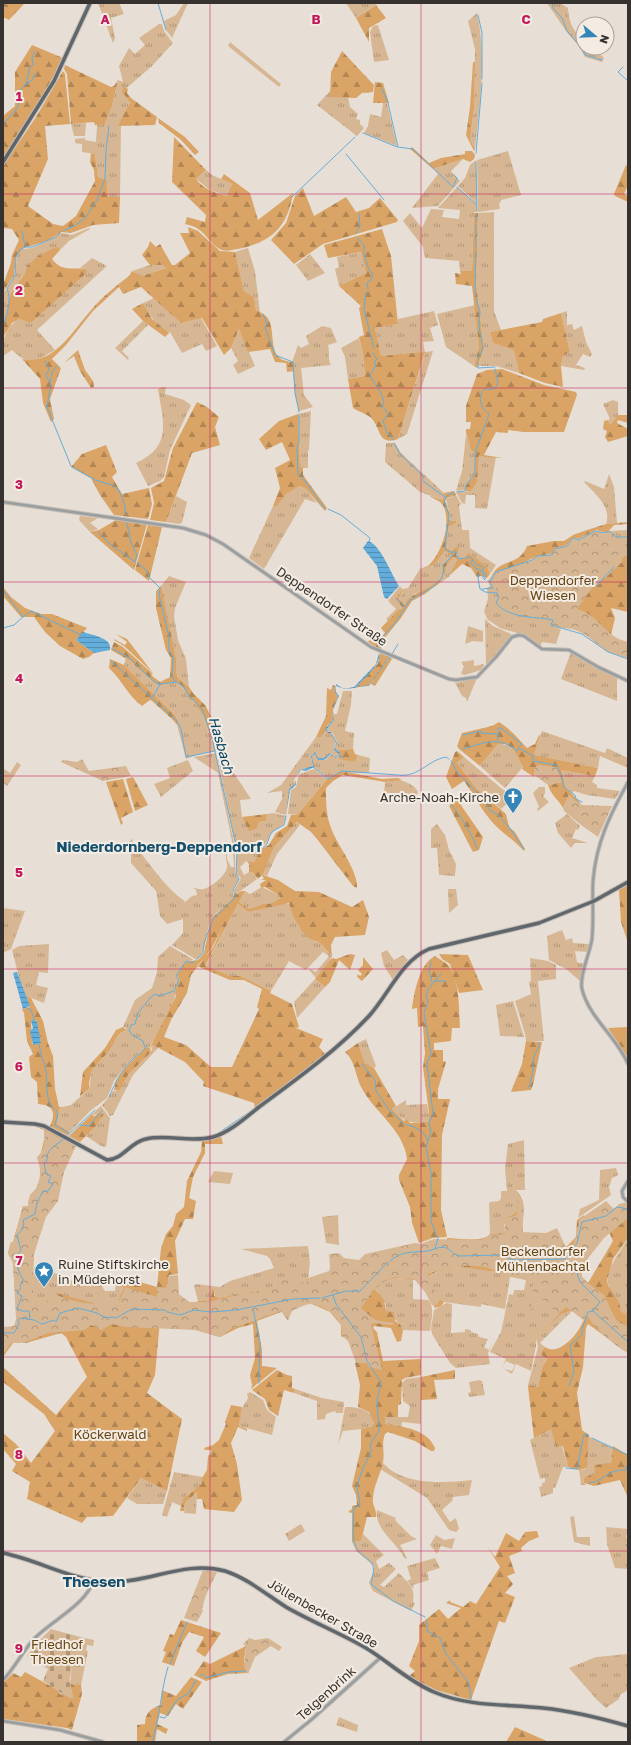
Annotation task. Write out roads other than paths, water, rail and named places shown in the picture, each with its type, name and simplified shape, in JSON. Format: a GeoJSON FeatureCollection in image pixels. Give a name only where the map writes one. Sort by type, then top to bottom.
{"type":"FeatureCollection","features":[{"type":"Feature","properties":{"kind":"main road"},"geometry":{"type":"LineString","coordinates":[[3,162],[54,81],[90,3]]}},
{"type":"Feature","properties":{"kind":"main road"},"geometry":{"type":"LineString","coordinates":[[3,1122],[38,1124],[107,1160],[118,1158],[133,1145],[146,1138],[196,1139],[219,1134],[315,1066],[368,1016],[409,962],[418,954],[429,949],[536,924],[594,901],[628,882]]}},
{"type":"Feature","properties":{"kind":"main road","name":"Jöllenbecker Straße"},"geometry":{"type":"LineString","coordinates":[[3,1553],[93,1580],[126,1581],[190,1568],[222,1570],[247,1581],[299,1614],[351,1640],[420,1686],[458,1700],[483,1704],[555,1710],[628,1726]]}},
{"type":"Feature","properties":{"kind":"street","name":"Deppendorfer Straße"},"geometry":{"type":"LineString","coordinates":[[3,502],[172,526],[206,535],[223,544],[371,647],[453,680],[477,676],[496,657],[512,637],[519,635],[524,636],[542,649],[569,650],[598,667],[628,681]]}},
{"type":"Feature","properties":{"kind":"street"},"geometry":{"type":"LineString","coordinates":[[628,782],[611,812],[600,839],[594,871],[592,938],[582,978],[582,990],[594,1013],[619,1046],[628,1064]]}},
{"type":"Feature","properties":{"kind":"street"},"geometry":{"type":"LineString","coordinates":[[628,1181],[622,1192],[623,1197],[628,1202]]}},
{"type":"Feature","properties":{"kind":"street"},"geometry":{"type":"LineString","coordinates":[[3,1680],[15,1667],[37,1636],[87,1594],[93,1580]]}},
{"type":"Feature","properties":{"kind":"street","name":"Telgenbrink"},"geometry":{"type":"LineString","coordinates":[[284,1742],[314,1718],[380,1658]]}},
{"type":"Feature","properties":{"kind":"street"},"geometry":{"type":"LineString","coordinates":[[3,1721],[60,1730],[103,1742]]}},
{"type":"Feature","properties":{"kind":"water"},"geometry":{"type":"Polygon","coordinates":[[[368,541],[377,548],[399,586],[387,599],[384,597],[377,566],[363,548],[368,541]]]}},
{"type":"Feature","properties":{"kind":"water"},"geometry":{"type":"Polygon","coordinates":[[[83,632],[105,640],[110,646],[110,650],[94,653],[76,640],[83,632]]]}},
{"type":"Feature","properties":{"kind":"water"},"geometry":{"type":"Polygon","coordinates":[[[379,653],[378,661],[375,666],[356,687],[369,685],[390,657],[369,686],[346,689],[354,687],[376,664],[379,653]]]}},
{"type":"Feature","properties":{"kind":"water"},"geometry":{"type":"Polygon","coordinates":[[[336,684],[342,688],[336,686],[336,692],[339,696],[333,710],[338,697],[335,692],[336,684]]]}},
{"type":"Feature","properties":{"kind":"water"},"geometry":{"type":"Polygon","coordinates":[[[333,710],[334,720],[327,729],[328,732],[331,732],[337,743],[335,748],[340,754],[336,758],[331,754],[324,760],[318,760],[315,754],[312,756],[314,767],[306,771],[301,770],[295,779],[300,770],[313,766],[311,756],[315,752],[318,758],[324,758],[330,753],[336,757],[339,754],[334,750],[336,743],[331,733],[328,733],[325,729],[333,720],[333,710]]]}},
{"type":"Feature","properties":{"kind":"water"},"geometry":{"type":"Polygon","coordinates":[[[295,779],[296,785],[290,790],[286,815],[289,789],[295,784],[295,779]]]}},
{"type":"Feature","properties":{"kind":"water"},"geometry":{"type":"Polygon","coordinates":[[[17,972],[30,1006],[23,1009],[13,973],[17,972]]]}},
{"type":"Feature","properties":{"kind":"water"},"geometry":{"type":"Polygon","coordinates":[[[34,1019],[37,1022],[41,1043],[33,1045],[30,1031],[33,1028],[31,1021],[34,1019]]]}},
{"type":"Feature","properties":{"kind":"waterway"},"geometry":{"type":"LineString","coordinates":[[158,3],[166,30]]}},
{"type":"Feature","properties":{"kind":"waterway"},"geometry":{"type":"LineString","coordinates":[[552,3],[553,8],[562,18],[567,31],[575,40]]}},
{"type":"Feature","properties":{"kind":"waterway"},"geometry":{"type":"LineString","coordinates":[[478,15],[482,33],[482,79]]}},
{"type":"Feature","properties":{"kind":"waterway"},"geometry":{"type":"LineString","coordinates":[[3,124],[18,106],[19,91],[26,84],[30,67],[33,65],[32,58],[35,51]]}},
{"type":"Feature","properties":{"kind":"waterway"},"geometry":{"type":"LineString","coordinates":[[588,56],[602,60]]}},
{"type":"Feature","properties":{"kind":"waterway"},"geometry":{"type":"LineString","coordinates":[[623,67],[618,72],[628,81]]}},
{"type":"Feature","properties":{"kind":"waterway"},"geometry":{"type":"LineString","coordinates":[[25,85],[32,80],[35,73]]}},
{"type":"Feature","properties":{"kind":"waterway"},"geometry":{"type":"LineString","coordinates":[[476,153],[482,83]]}},
{"type":"Feature","properties":{"kind":"waterway"},"geometry":{"type":"LineString","coordinates":[[382,89],[388,103],[398,147],[413,149],[453,187],[457,178],[454,175]]}},
{"type":"Feature","properties":{"kind":"waterway"},"geometry":{"type":"LineString","coordinates":[[63,231],[74,226],[85,218],[97,200],[105,179],[109,126]]}},
{"type":"Feature","properties":{"kind":"waterway"},"geometry":{"type":"LineString","coordinates":[[363,133],[397,147]]}},
{"type":"Feature","properties":{"kind":"waterway"},"geometry":{"type":"LineString","coordinates":[[292,197],[355,137]]}},
{"type":"Feature","properties":{"kind":"waterway"},"geometry":{"type":"LineString","coordinates":[[346,154],[384,200]]}},
{"type":"Feature","properties":{"kind":"waterway"},"geometry":{"type":"LineString","coordinates":[[476,162],[477,211]]}},
{"type":"Feature","properties":{"kind":"waterway"},"geometry":{"type":"LineString","coordinates":[[457,187],[476,204]]}},
{"type":"Feature","properties":{"kind":"waterway"},"geometry":{"type":"LineString","coordinates":[[356,233],[360,226],[359,214]]}},
{"type":"Feature","properties":{"kind":"waterway"},"geometry":{"type":"LineString","coordinates":[[476,222],[477,215]]}},
{"type":"Feature","properties":{"kind":"waterway"},"geometry":{"type":"LineString","coordinates":[[476,225],[476,247]]}},
{"type":"Feature","properties":{"kind":"waterway"},"geometry":{"type":"LineString","coordinates":[[22,231],[25,246]]}},
{"type":"Feature","properties":{"kind":"waterway"},"geometry":{"type":"LineString","coordinates":[[3,326],[9,302],[7,288],[15,276],[16,257],[19,251],[25,247],[32,247],[56,237],[60,233]]}},
{"type":"Feature","properties":{"kind":"waterway"},"geometry":{"type":"LineString","coordinates":[[357,238],[364,245],[366,261],[373,274],[371,280],[367,283],[368,289]]}},
{"type":"Feature","properties":{"kind":"waterway"},"geometry":{"type":"LineString","coordinates":[[475,294],[476,250]]}},
{"type":"Feature","properties":{"kind":"waterway"},"geometry":{"type":"LineString","coordinates":[[366,292],[364,309],[374,349]]}},
{"type":"Feature","properties":{"kind":"waterway"},"geometry":{"type":"LineString","coordinates":[[476,298],[480,312],[479,327],[483,348],[478,359]]}},
{"type":"Feature","properties":{"kind":"waterway"},"geometry":{"type":"LineString","coordinates":[[263,314],[267,324],[265,327],[275,355],[293,362],[295,393],[299,412]]}},
{"type":"Feature","properties":{"kind":"waterway"},"geometry":{"type":"LineString","coordinates":[[373,353],[377,359],[374,362],[376,365],[370,376],[381,393],[384,402],[382,407],[388,414],[383,421],[387,433],[393,440]]}},
{"type":"Feature","properties":{"kind":"waterway"},"geometry":{"type":"LineString","coordinates":[[45,361],[49,369],[46,376],[51,384],[47,407],[71,466]]}},
{"type":"Feature","properties":{"kind":"waterway"},"geometry":{"type":"LineString","coordinates":[[478,362],[478,368],[495,367]]}},
{"type":"Feature","properties":{"kind":"waterway"},"geometry":{"type":"LineString","coordinates":[[50,382],[53,370],[57,366]]}},
{"type":"Feature","properties":{"kind":"waterway"},"geometry":{"type":"LineString","coordinates":[[457,492],[465,491],[466,485],[475,474],[475,453],[489,414],[483,407],[481,396],[484,389],[486,388],[490,390],[496,387],[498,382],[495,369]]}},
{"type":"Feature","properties":{"kind":"waterway"},"geometry":{"type":"LineString","coordinates":[[299,415],[299,441],[297,449],[298,475],[305,481],[324,508]]}},
{"type":"Feature","properties":{"kind":"waterway"},"geometry":{"type":"LineString","coordinates":[[394,443],[400,454],[424,477],[423,479]]}},
{"type":"Feature","properties":{"kind":"waterway"},"geometry":{"type":"LineString","coordinates":[[72,467],[95,480],[112,485],[119,490],[125,506],[125,515]]}},
{"type":"Feature","properties":{"kind":"waterway"},"geometry":{"type":"LineString","coordinates":[[423,481],[445,497]]}},
{"type":"Feature","properties":{"kind":"waterway"},"geometry":{"type":"LineString","coordinates":[[451,552],[445,549],[449,515],[444,500],[447,496],[454,492]]}},
{"type":"Feature","properties":{"kind":"waterway"},"geometry":{"type":"LineString","coordinates":[[328,509],[341,515],[370,538],[369,542]]}},
{"type":"Feature","properties":{"kind":"waterway"},"geometry":{"type":"LineString","coordinates":[[98,532],[109,543],[135,562],[137,555],[131,543],[127,523]]}},
{"type":"Feature","properties":{"kind":"waterway"},"geometry":{"type":"LineString","coordinates":[[488,581],[490,582],[496,572],[532,560],[537,556],[551,555],[555,549],[567,546],[573,538],[579,540],[595,531],[605,533],[609,531],[616,537],[628,537]]}},
{"type":"Feature","properties":{"kind":"waterway"},"geometry":{"type":"LineString","coordinates":[[380,649],[382,637],[396,622],[410,600],[433,587],[441,579],[444,572],[443,565],[452,556],[452,552],[456,552],[459,559],[470,557],[477,565],[483,567],[483,578],[485,580]]}},
{"type":"Feature","properties":{"kind":"waterway"},"geometry":{"type":"LineString","coordinates":[[473,560],[470,562],[475,568],[481,570],[478,578],[480,589],[485,592],[497,593],[499,597],[496,603],[508,612],[522,616],[553,620],[551,625],[582,634],[608,652],[628,659]]}},
{"type":"Feature","properties":{"kind":"waterway"},"geometry":{"type":"LineString","coordinates":[[138,563],[147,571],[149,577],[160,588],[159,595],[169,637],[169,651],[173,657],[172,676],[175,682]]}},
{"type":"Feature","properties":{"kind":"waterway"},"geometry":{"type":"LineString","coordinates":[[596,586],[614,567]]}},
{"type":"Feature","properties":{"kind":"waterway"},"geometry":{"type":"LineString","coordinates":[[484,573],[486,574],[485,579]]}},
{"type":"Feature","properties":{"kind":"waterway"},"geometry":{"type":"LineString","coordinates":[[482,589],[493,588],[490,583]]}},
{"type":"Feature","properties":{"kind":"waterway","name":"Hasbach"},"geometry":{"type":"LineString","coordinates":[[3,590],[23,617],[31,611],[81,635]]}},
{"type":"Feature","properties":{"kind":"waterway"},"geometry":{"type":"LineString","coordinates":[[396,598],[404,606]]}},
{"type":"Feature","properties":{"kind":"waterway"},"geometry":{"type":"LineString","coordinates":[[3,628],[14,625],[23,617]]}},
{"type":"Feature","properties":{"kind":"waterway"},"geometry":{"type":"LineString","coordinates":[[392,654],[398,644]]}},
{"type":"Feature","properties":{"kind":"waterway","name":"Hasbach"},"geometry":{"type":"LineString","coordinates":[[113,649],[131,659],[154,682],[160,684],[177,682],[183,686],[191,699],[193,699],[202,709],[211,734],[237,850]]}},
{"type":"Feature","properties":{"kind":"waterway"},"geometry":{"type":"LineString","coordinates":[[111,661],[177,721],[181,729],[186,757],[215,751]]}},
{"type":"Feature","properties":{"kind":"waterway"},"geometry":{"type":"LineString","coordinates":[[153,697],[160,684]]}},
{"type":"Feature","properties":{"kind":"waterway"},"geometry":{"type":"LineString","coordinates":[[498,740],[498,728],[501,728],[522,744],[519,747]]}},
{"type":"Feature","properties":{"kind":"waterway"},"geometry":{"type":"LineString","coordinates":[[463,735],[481,731],[481,733],[497,734]]}},
{"type":"Feature","properties":{"kind":"waterway"},"geometry":{"type":"LineString","coordinates":[[463,749],[491,742],[504,743],[517,751],[519,748],[533,756],[533,761],[556,765],[561,775],[564,787],[575,795],[576,799],[582,802]]}},
{"type":"Feature","properties":{"kind":"waterway"},"geometry":{"type":"LineString","coordinates":[[339,756],[344,757]]}},
{"type":"Feature","properties":{"kind":"waterway"},"geometry":{"type":"LineString","coordinates":[[399,775],[412,774],[440,759],[446,757],[449,759]]}},
{"type":"Feature","properties":{"kind":"waterway"},"geometry":{"type":"LineString","coordinates":[[451,761],[457,772],[484,800],[490,811],[497,814],[509,827],[524,849]]}},
{"type":"Feature","properties":{"kind":"waterway"},"geometry":{"type":"LineString","coordinates":[[313,767],[328,779],[342,771],[398,775]]}},
{"type":"Feature","properties":{"kind":"waterway"},"geometry":{"type":"LineString","coordinates":[[451,805],[466,826],[477,849]]}},
{"type":"Feature","properties":{"kind":"waterway"},"geometry":{"type":"LineString","coordinates":[[237,850],[260,850],[267,844],[273,831],[284,825],[286,816]]}},
{"type":"Feature","properties":{"kind":"waterway"},"geometry":{"type":"LineString","coordinates":[[197,959],[203,953],[204,943],[213,919],[234,899],[236,895],[233,890],[239,879],[236,873],[237,851]]}},
{"type":"Feature","properties":{"kind":"waterway"},"geometry":{"type":"LineString","coordinates":[[109,1097],[116,1081],[133,1059],[145,1048],[143,1041],[132,1035],[129,1030],[131,1025],[135,1024],[138,1013],[155,994],[159,996],[174,991],[179,980],[176,976],[186,961],[193,963],[195,961]]}},
{"type":"Feature","properties":{"kind":"waterway"},"geometry":{"type":"LineString","coordinates":[[431,962],[429,971],[432,982]]}},
{"type":"Feature","properties":{"kind":"waterway"},"geometry":{"type":"LineString","coordinates":[[437,1237],[431,1221],[431,1172],[426,1147],[431,1131],[429,1123],[433,1114],[427,1063],[431,1053],[424,1013],[428,1001],[426,998],[428,989],[441,974]]}},
{"type":"Feature","properties":{"kind":"waterway"},"geometry":{"type":"LineString","coordinates":[[435,981],[446,981]]}},
{"type":"Feature","properties":{"kind":"waterway"},"geometry":{"type":"LineString","coordinates":[[27,1008],[31,1010],[34,1019]]}},
{"type":"Feature","properties":{"kind":"waterway"},"geometry":{"type":"LineString","coordinates":[[528,1088],[532,1077],[534,1057],[539,1047],[539,1043]]}},
{"type":"Feature","properties":{"kind":"waterway"},"geometry":{"type":"LineString","coordinates":[[39,1044],[46,1071],[49,1101],[54,1109]]}},
{"type":"Feature","properties":{"kind":"waterway"},"geometry":{"type":"LineString","coordinates":[[363,1064],[375,1080],[376,1091],[389,1110],[405,1125]]}},
{"type":"Feature","properties":{"kind":"waterway"},"geometry":{"type":"LineString","coordinates":[[56,1110],[58,1114],[55,1125],[69,1133]]}},
{"type":"Feature","properties":{"kind":"waterway"},"geometry":{"type":"LineString","coordinates":[[67,1136],[95,1110]]}},
{"type":"Feature","properties":{"kind":"waterway"},"geometry":{"type":"LineString","coordinates":[[80,1125],[89,1126],[102,1111]]}},
{"type":"Feature","properties":{"kind":"waterway"},"geometry":{"type":"LineString","coordinates":[[217,1134],[251,1111]]}},
{"type":"Feature","properties":{"kind":"waterway"},"geometry":{"type":"LineString","coordinates":[[407,1125],[420,1130],[425,1134],[427,1140]]}},
{"type":"Feature","properties":{"kind":"waterway"},"geometry":{"type":"LineString","coordinates":[[30,1318],[29,1311],[17,1309],[22,1296],[17,1293],[21,1288],[20,1286],[23,1279],[16,1261],[17,1255],[21,1250],[17,1235],[23,1228],[23,1220],[35,1214],[37,1203],[43,1191],[48,1191],[53,1184],[48,1182],[51,1176],[46,1173],[44,1163],[47,1161],[50,1150],[64,1139]]}},
{"type":"Feature","properties":{"kind":"waterway"},"geometry":{"type":"LineString","coordinates":[[565,1259],[577,1243],[582,1222],[606,1216],[617,1207],[628,1209]]}},
{"type":"Feature","properties":{"kind":"waterway"},"geometry":{"type":"LineString","coordinates":[[435,1249],[438,1238]]}},
{"type":"Feature","properties":{"kind":"waterway"},"geometry":{"type":"LineString","coordinates":[[390,1261],[399,1255],[428,1251],[439,1247],[443,1247],[459,1256],[500,1255],[513,1260],[565,1259]]}},
{"type":"Feature","properties":{"kind":"waterway"},"geometry":{"type":"LineString","coordinates":[[565,1260],[574,1271]]}},
{"type":"Feature","properties":{"kind":"waterway"},"geometry":{"type":"LineString","coordinates":[[322,1298],[346,1291],[360,1291],[388,1262]]}},
{"type":"Feature","properties":{"kind":"waterway"},"geometry":{"type":"LineString","coordinates":[[569,1386],[574,1372],[570,1345],[582,1335],[582,1329],[588,1312],[593,1311],[600,1302],[580,1282],[577,1273]]}},
{"type":"Feature","properties":{"kind":"waterway"},"geometry":{"type":"LineString","coordinates":[[333,1295],[336,1304],[361,1337],[367,1361],[381,1382],[377,1401],[379,1431],[370,1444],[371,1452],[363,1468],[357,1486],[360,1505],[353,1509],[353,1535],[355,1544],[358,1550],[372,1563],[372,1585],[393,1601],[425,1617]]}},
{"type":"Feature","properties":{"kind":"waterway"},"geometry":{"type":"LineString","coordinates":[[3,1333],[14,1333],[19,1324],[18,1320],[20,1318],[34,1320],[42,1324],[54,1320],[56,1322],[60,1313],[78,1308],[97,1313],[106,1318],[116,1318],[132,1309],[165,1310],[167,1312],[180,1315],[194,1310],[211,1312],[236,1310],[293,1299],[320,1298]]}},
{"type":"Feature","properties":{"kind":"waterway"},"geometry":{"type":"LineString","coordinates":[[253,1309],[260,1343],[259,1383]]}},
{"type":"Feature","properties":{"kind":"waterway"},"geometry":{"type":"LineString","coordinates":[[593,1311],[628,1342]]}},
{"type":"Feature","properties":{"kind":"waterway"},"geometry":{"type":"LineString","coordinates":[[566,1468],[577,1469],[584,1434],[589,1436]]}},
{"type":"Feature","properties":{"kind":"waterway"},"geometry":{"type":"LineString","coordinates":[[592,1438],[628,1455]]}},
{"type":"Feature","properties":{"kind":"waterway"},"geometry":{"type":"LineString","coordinates":[[589,1483],[594,1482],[614,1471],[626,1470],[628,1461]]}},
{"type":"Feature","properties":{"kind":"waterway"},"geometry":{"type":"LineString","coordinates":[[427,1620],[427,1631],[440,1638],[446,1654],[469,1683],[471,1700]]}},
{"type":"Feature","properties":{"kind":"waterway"},"geometry":{"type":"LineString","coordinates":[[170,1664],[187,1622]]}},
{"type":"Feature","properties":{"kind":"waterway"},"geometry":{"type":"LineString","coordinates":[[154,1742],[153,1739],[168,1667]]}},
{"type":"Feature","properties":{"kind":"waterway"},"geometry":{"type":"LineString","coordinates":[[200,1676],[202,1674],[206,1678],[228,1672],[246,1671]]}},
{"type":"Feature","properties":{"kind":"waterway"},"geometry":{"type":"LineString","coordinates":[[160,1717],[165,1718],[177,1700],[189,1693],[196,1680]]}},
{"type":"Feature","properties":{"kind":"place","name":"Arche-Noah-Kirche"},"geometry":{"type":"Point","coordinates":[513,814]}},
{"type":"Feature","properties":{"kind":"place","name":"Ruine Stiftskirche in Müdehorst"},"geometry":{"type":"Point","coordinates":[44,1288]}},
{"type":"Feature","properties":{"kind":"district","name":"Niederdornberg-Deppendorf"},"geometry":{"type":"Point","coordinates":[159,846]}},
{"type":"Feature","properties":{"kind":"district","name":"Theesen"},"geometry":{"type":"Point","coordinates":[94,1581]}},
{"type":"Feature","properties":{"kind":"park label","name":"Deppendorfer Wiesen"},"geometry":{"type":"Point","coordinates":[553,588]}},
{"type":"Feature","properties":{"kind":"park label","name":"Beckendorfer Mühlenbachtal"},"geometry":{"type":"Point","coordinates":[543,1258]}},
{"type":"Feature","properties":{"kind":"park label","name":"Köckerwald"},"geometry":{"type":"Point","coordinates":[110,1434]}},
{"type":"Feature","properties":{"kind":"park label","name":"Friedhof Theesen"},"geometry":{"type":"Point","coordinates":[57,1652]}}]}
